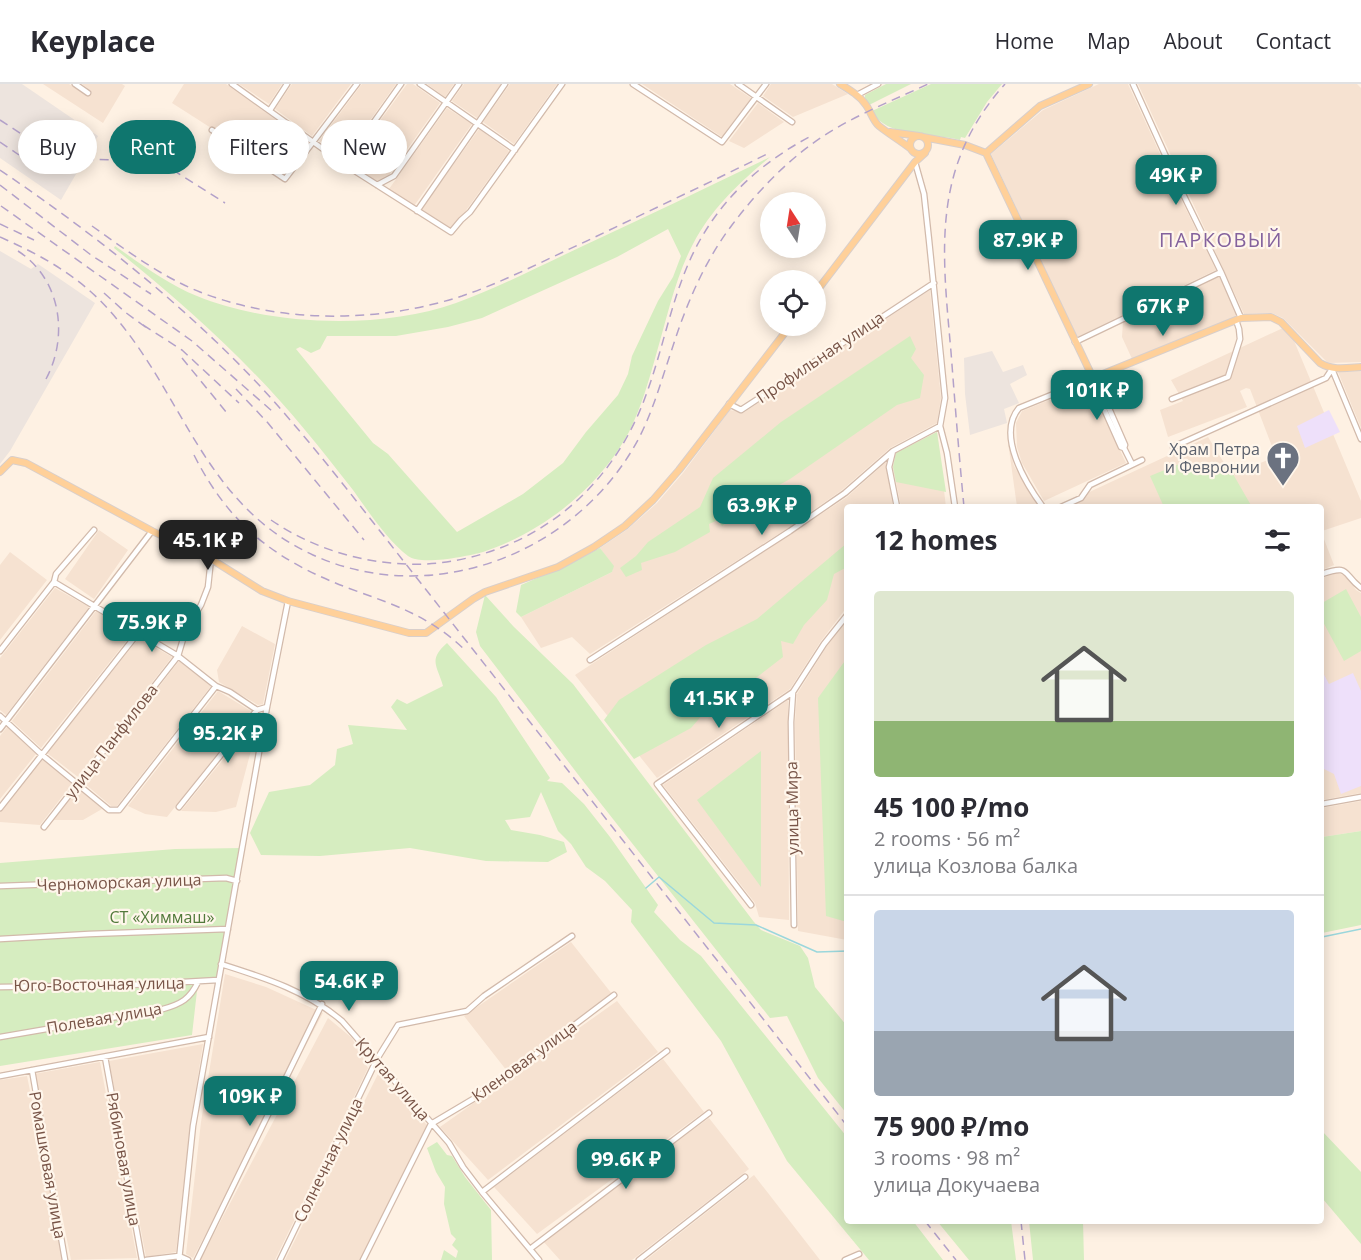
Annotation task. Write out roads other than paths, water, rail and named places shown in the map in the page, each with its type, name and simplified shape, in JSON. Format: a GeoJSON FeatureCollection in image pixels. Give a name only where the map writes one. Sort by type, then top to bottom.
{"type":"FeatureCollection","features":[{"type":"Feature","properties":{"kind":"main road"},"geometry":{"type":"LineString","coordinates":[[840,84],[865,103],[874,121],[880,127],[919,155],[926,152]]}},
{"type":"Feature","properties":{"kind":"main road"},"geometry":{"type":"LineString","coordinates":[[986,153],[1040,106],[1089,84]]}},
{"type":"Feature","properties":{"kind":"main road"},"geometry":{"type":"LineString","coordinates":[[890,132],[965,145],[986,153],[1093,378],[1238,319],[1271,317],[1281,322],[1320,363],[1332,369],[1361,367]]}},
{"type":"Feature","properties":{"kind":"main road"},"geometry":{"type":"LineString","coordinates":[[915,162],[912,140],[922,136]]}},
{"type":"Feature","properties":{"kind":"main road"},"geometry":{"type":"LineString","coordinates":[[922,136],[928,142],[926,152]]}},
{"type":"Feature","properties":{"kind":"main road"},"geometry":{"type":"LineString","coordinates":[[826,279],[915,162],[941,141]]}},
{"type":"Feature","properties":{"kind":"main road"},"geometry":{"type":"LineString","coordinates":[[0,472],[12,460],[26,463],[152,531],[211,559],[253,586],[288,601],[416,635],[426,633],[485,592],[558,567],[625,526],[654,500],[680,470],[782,336]]}},
{"type":"Feature","properties":{"kind":"street"},"geometry":{"type":"LineString","coordinates":[[75,84],[88,93]]}},
{"type":"Feature","properties":{"kind":"street"},"geometry":{"type":"LineString","coordinates":[[233,84],[321,147]]}},
{"type":"Feature","properties":{"kind":"street"},"geometry":{"type":"LineString","coordinates":[[270,110],[287,84]]}},
{"type":"Feature","properties":{"kind":"street"},"geometry":{"type":"LineString","coordinates":[[309,149],[357,84]]}},
{"type":"Feature","properties":{"kind":"street"},"geometry":{"type":"LineString","coordinates":[[375,120],[401,84]]}},
{"type":"Feature","properties":{"kind":"street"},"geometry":{"type":"LineString","coordinates":[[420,84],[515,150]]}},
{"type":"Feature","properties":{"kind":"street"},"geometry":{"type":"LineString","coordinates":[[377,185],[394,176],[459,84]]}},
{"type":"Feature","properties":{"kind":"street"},"geometry":{"type":"LineString","coordinates":[[417,211],[505,84]]}},
{"type":"Feature","properties":{"kind":"street"},"geometry":{"type":"LineString","coordinates":[[360,174],[451,232],[471,212],[562,84]]}},
{"type":"Feature","properties":{"kind":"street"},"geometry":{"type":"LineString","coordinates":[[633,84],[723,142],[766,84]]}},
{"type":"Feature","properties":{"kind":"street"},"geometry":{"type":"LineString","coordinates":[[738,84],[792,122]]}},
{"type":"Feature","properties":{"kind":"street"},"geometry":{"type":"LineString","coordinates":[[857,95],[878,84]]}},
{"type":"Feature","properties":{"kind":"street"},"geometry":{"type":"LineString","coordinates":[[1133,84],[1221,272],[1238,319],[1240,339],[1228,377],[1172,399]]}},
{"type":"Feature","properties":{"kind":"street"},"geometry":{"type":"LineString","coordinates":[[915,162],[924,194],[945,398],[940,426],[947,453],[954,504]]}},
{"type":"Feature","properties":{"kind":"street"},"geometry":{"type":"LineString","coordinates":[[278,174],[285,179],[289,174]]}},
{"type":"Feature","properties":{"kind":"street"},"geometry":{"type":"LineString","coordinates":[[1075,342],[1221,272]]}},
{"type":"Feature","properties":{"kind":"street","name":"Профильная улица"},"geometry":{"type":"LineString","coordinates":[[729,404],[741,410],[934,283]]}},
{"type":"Feature","properties":{"kind":"street"},"geometry":{"type":"LineString","coordinates":[[1332,369],[1361,438]]}},
{"type":"Feature","properties":{"kind":"street"},"geometry":{"type":"LineString","coordinates":[[1173,447],[1326,378],[1332,369]]}},
{"type":"Feature","properties":{"kind":"street"},"geometry":{"type":"LineString","coordinates":[[1041,504],[1018,464],[1012,448],[1012,422],[1019,408],[1093,378],[1101,390],[1132,464]]}},
{"type":"Feature","properties":{"kind":"street"},"geometry":{"type":"LineString","coordinates":[[590,660],[799,525],[844,493],[893,451],[940,426]]}},
{"type":"Feature","properties":{"kind":"street"},"geometry":{"type":"LineString","coordinates":[[893,451],[889,467],[896,504]]}},
{"type":"Feature","properties":{"kind":"street"},"geometry":{"type":"LineString","coordinates":[[1068,504],[1081,498],[1090,485],[1142,460]]}},
{"type":"Feature","properties":{"kind":"street"},"geometry":{"type":"LineString","coordinates":[[0,651],[54,582],[56,574],[94,530]]}},
{"type":"Feature","properties":{"kind":"street"},"geometry":{"type":"LineString","coordinates":[[0,729],[152,531]]}},
{"type":"Feature","properties":{"kind":"street"},"geometry":{"type":"LineString","coordinates":[[178,656],[186,629],[201,605],[208,587],[211,559]]}},
{"type":"Feature","properties":{"kind":"street"},"geometry":{"type":"LineString","coordinates":[[1324,573],[1336,569],[1343,570],[1361,588]]}},
{"type":"Feature","properties":{"kind":"street"},"geometry":{"type":"LineString","coordinates":[[54,582],[148,637],[178,656],[216,686],[230,692],[257,710]]}},
{"type":"Feature","properties":{"kind":"street"},"geometry":{"type":"LineString","coordinates":[[179,1258],[193,1126],[288,601]]}},
{"type":"Feature","properties":{"kind":"street"},"geometry":{"type":"LineString","coordinates":[[751,905],[657,784],[793,692],[824,644],[844,619]]}},
{"type":"Feature","properties":{"kind":"street"},"geometry":{"type":"LineString","coordinates":[[0,808],[138,633]]}},
{"type":"Feature","properties":{"kind":"street","name":"улица Панфилова"},"geometry":{"type":"LineString","coordinates":[[44,827],[178,656]]}},
{"type":"Feature","properties":{"kind":"street"},"geometry":{"type":"LineString","coordinates":[[0,716],[41,754],[109,810],[119,810],[216,686]]}},
{"type":"Feature","properties":{"kind":"street","name":"улица Мира"},"geometry":{"type":"LineString","coordinates":[[793,692],[791,722],[794,925]]}},
{"type":"Feature","properties":{"kind":"street"},"geometry":{"type":"LineString","coordinates":[[179,807],[257,710],[267,707]]}},
{"type":"Feature","properties":{"kind":"street"},"geometry":{"type":"LineString","coordinates":[[1324,804],[1361,797]]}},
{"type":"Feature","properties":{"kind":"street","name":"Черноморская улица"},"geometry":{"type":"LineString","coordinates":[[0,886],[225,878],[237,881]]}},
{"type":"Feature","properties":{"kind":"street"},"geometry":{"type":"LineString","coordinates":[[0,939],[228,929]]}},
{"type":"Feature","properties":{"kind":"street","name":"Солнечная улица"},"geometry":{"type":"LineString","coordinates":[[280,1260],[377,1059],[398,1025],[467,1011],[484,996],[572,936]]}},
{"type":"Feature","properties":{"kind":"street","name":"Крутая улица"},"geometry":{"type":"LineString","coordinates":[[221,964],[267,979],[322,1004],[342,1021],[377,1059],[431,1124],[363,1260]]}},
{"type":"Feature","properties":{"kind":"street","name":"Юго-Восточная улица"},"geometry":{"type":"LineString","coordinates":[[0,987],[218,980]]}},
{"type":"Feature","properties":{"kind":"street","name":"Полевая улица"},"geometry":{"type":"LineString","coordinates":[[0,1037],[163,1009],[180,1004],[192,994],[198,982]]}},
{"type":"Feature","properties":{"kind":"street","name":"Кленовая улица"},"geometry":{"type":"LineString","coordinates":[[431,1124],[490,1089],[615,995]]}},
{"type":"Feature","properties":{"kind":"street"},"geometry":{"type":"LineString","coordinates":[[197,1260],[322,1004]]}},
{"type":"Feature","properties":{"kind":"street"},"geometry":{"type":"LineString","coordinates":[[0,1076],[209,1037]]}},
{"type":"Feature","properties":{"kind":"street"},"geometry":{"type":"LineString","coordinates":[[482,1192],[667,1051]]}},
{"type":"Feature","properties":{"kind":"street","name":"Рябиновая улица"},"geometry":{"type":"LineString","coordinates":[[105,1057],[144,1260]]}},
{"type":"Feature","properties":{"kind":"street","name":"Ромашковая улица"},"geometry":{"type":"LineString","coordinates":[[32,1070],[65,1260]]}},
{"type":"Feature","properties":{"kind":"street"},"geometry":{"type":"LineString","coordinates":[[530,1249],[709,1113]]}},
{"type":"Feature","properties":{"kind":"street"},"geometry":{"type":"LineString","coordinates":[[431,1124],[449,1143],[482,1192],[539,1260]]}},
{"type":"Feature","properties":{"kind":"street"},"geometry":{"type":"LineString","coordinates":[[639,1260],[745,1177]]}},
{"type":"Feature","properties":{"kind":"street"},"geometry":{"type":"LineString","coordinates":[[845,1260],[859,1254]]}},
{"type":"Feature","properties":{"kind":"street"},"geometry":{"type":"LineString","coordinates":[[144,1260],[179,1258],[188,1260]]}},
{"type":"Feature","properties":{"kind":"waterway"},"geometry":{"type":"LineString","coordinates":[[646,888],[659,877],[714,923],[756,925],[817,952],[844,951]]}},
{"type":"Feature","properties":{"kind":"waterway"},"geometry":{"type":"LineString","coordinates":[[1324,937],[1361,929]]}},
{"type":"Feature","properties":{"kind":"railway"},"geometry":{"type":"LineString","coordinates":[[0,237],[59,268],[85,287],[109,310],[135,342],[219,477],[245,507],[275,533],[313,555],[359,570],[407,576],[454,572],[499,560],[542,539],[581,511],[614,477],[640,436],[654,404],[677,333],[697,284],[722,239],[743,211],[778,173],[818,139],[856,117],[928,84]]}},
{"type":"Feature","properties":{"kind":"railway"},"geometry":{"type":"LineString","coordinates":[[964,504],[945,279],[947,211],[953,178],[964,147],[981,115],[1005,84]]}},
{"type":"Feature","properties":{"kind":"railway"},"geometry":{"type":"LineString","coordinates":[[0,120],[18,132]]}},
{"type":"Feature","properties":{"kind":"railway"},"geometry":{"type":"LineString","coordinates":[[271,520],[290,532],[330,550],[373,561],[417,564],[439,563],[475,556],[508,545],[539,529],[567,509],[592,485],[614,458],[632,428],[653,376],[683,277],[710,223],[734,193],[748,180],[777,156],[811,136]]}},
{"type":"Feature","properties":{"kind":"railway"},"geometry":{"type":"LineString","coordinates":[[0,142],[18,154]]}},
{"type":"Feature","properties":{"kind":"railway"},"geometry":{"type":"LineString","coordinates":[[92,226],[144,262],[200,292],[264,310],[331,316],[364,315],[430,305],[478,290],[591,239],[771,152]]}},
{"type":"Feature","properties":{"kind":"railway"},"geometry":{"type":"LineString","coordinates":[[97,160],[152,161],[165,165],[225,203]]}},
{"type":"Feature","properties":{"kind":"railway"},"geometry":{"type":"LineString","coordinates":[[0,170],[103,244],[136,271],[200,327],[260,386],[354,498],[844,1122]]}},
{"type":"Feature","properties":{"kind":"railway"},"geometry":{"type":"LineString","coordinates":[[0,185],[91,255],[151,294]]}},
{"type":"Feature","properties":{"kind":"railway"},"geometry":{"type":"LineString","coordinates":[[1,206],[192,341],[272,411]]}},
{"type":"Feature","properties":{"kind":"railway"},"geometry":{"type":"LineString","coordinates":[[0,224],[34,240]]}},
{"type":"Feature","properties":{"kind":"railway"},"geometry":{"type":"LineString","coordinates":[[18,251],[44,277],[57,309],[59,327],[57,345],[46,379]]}},
{"type":"Feature","properties":{"kind":"railway"},"geometry":{"type":"LineString","coordinates":[[104,293],[148,329]]}},
{"type":"Feature","properties":{"kind":"railway"},"geometry":{"type":"LineString","coordinates":[[143,325],[182,350],[239,403]]}},
{"type":"Feature","properties":{"kind":"railway"},"geometry":{"type":"LineString","coordinates":[[182,358],[227,413]]}},
{"type":"Feature","properties":{"kind":"railway"},"geometry":{"type":"LineString","coordinates":[[236,389],[268,423],[364,540]]}},
{"type":"Feature","properties":{"kind":"railway"},"geometry":{"type":"LineString","coordinates":[[194,455],[225,504],[242,524],[262,541],[306,569],[429,622],[466,651]]}},
{"type":"Feature","properties":{"kind":"railway"},"geometry":{"type":"LineString","coordinates":[[927,1224],[956,1260]]}},
{"type":"Feature","properties":{"kind":"railway"},"geometry":{"type":"LineString","coordinates":[[1021,1224],[1025,1260]]}},
{"type":"Feature","properties":{"kind":"place","name":"Храм Петра и Февронии"},"geometry":{"type":"Point","coordinates":[1283,487]}},
{"type":"Feature","properties":{"kind":"district","name":"ПАРКОВЫЙ"},"geometry":{"type":"Point","coordinates":[1221,240]}},
{"type":"Feature","properties":{"kind":"park label","name":"СТ «Химмаш»"},"geometry":{"type":"Point","coordinates":[162,917]}}]}
